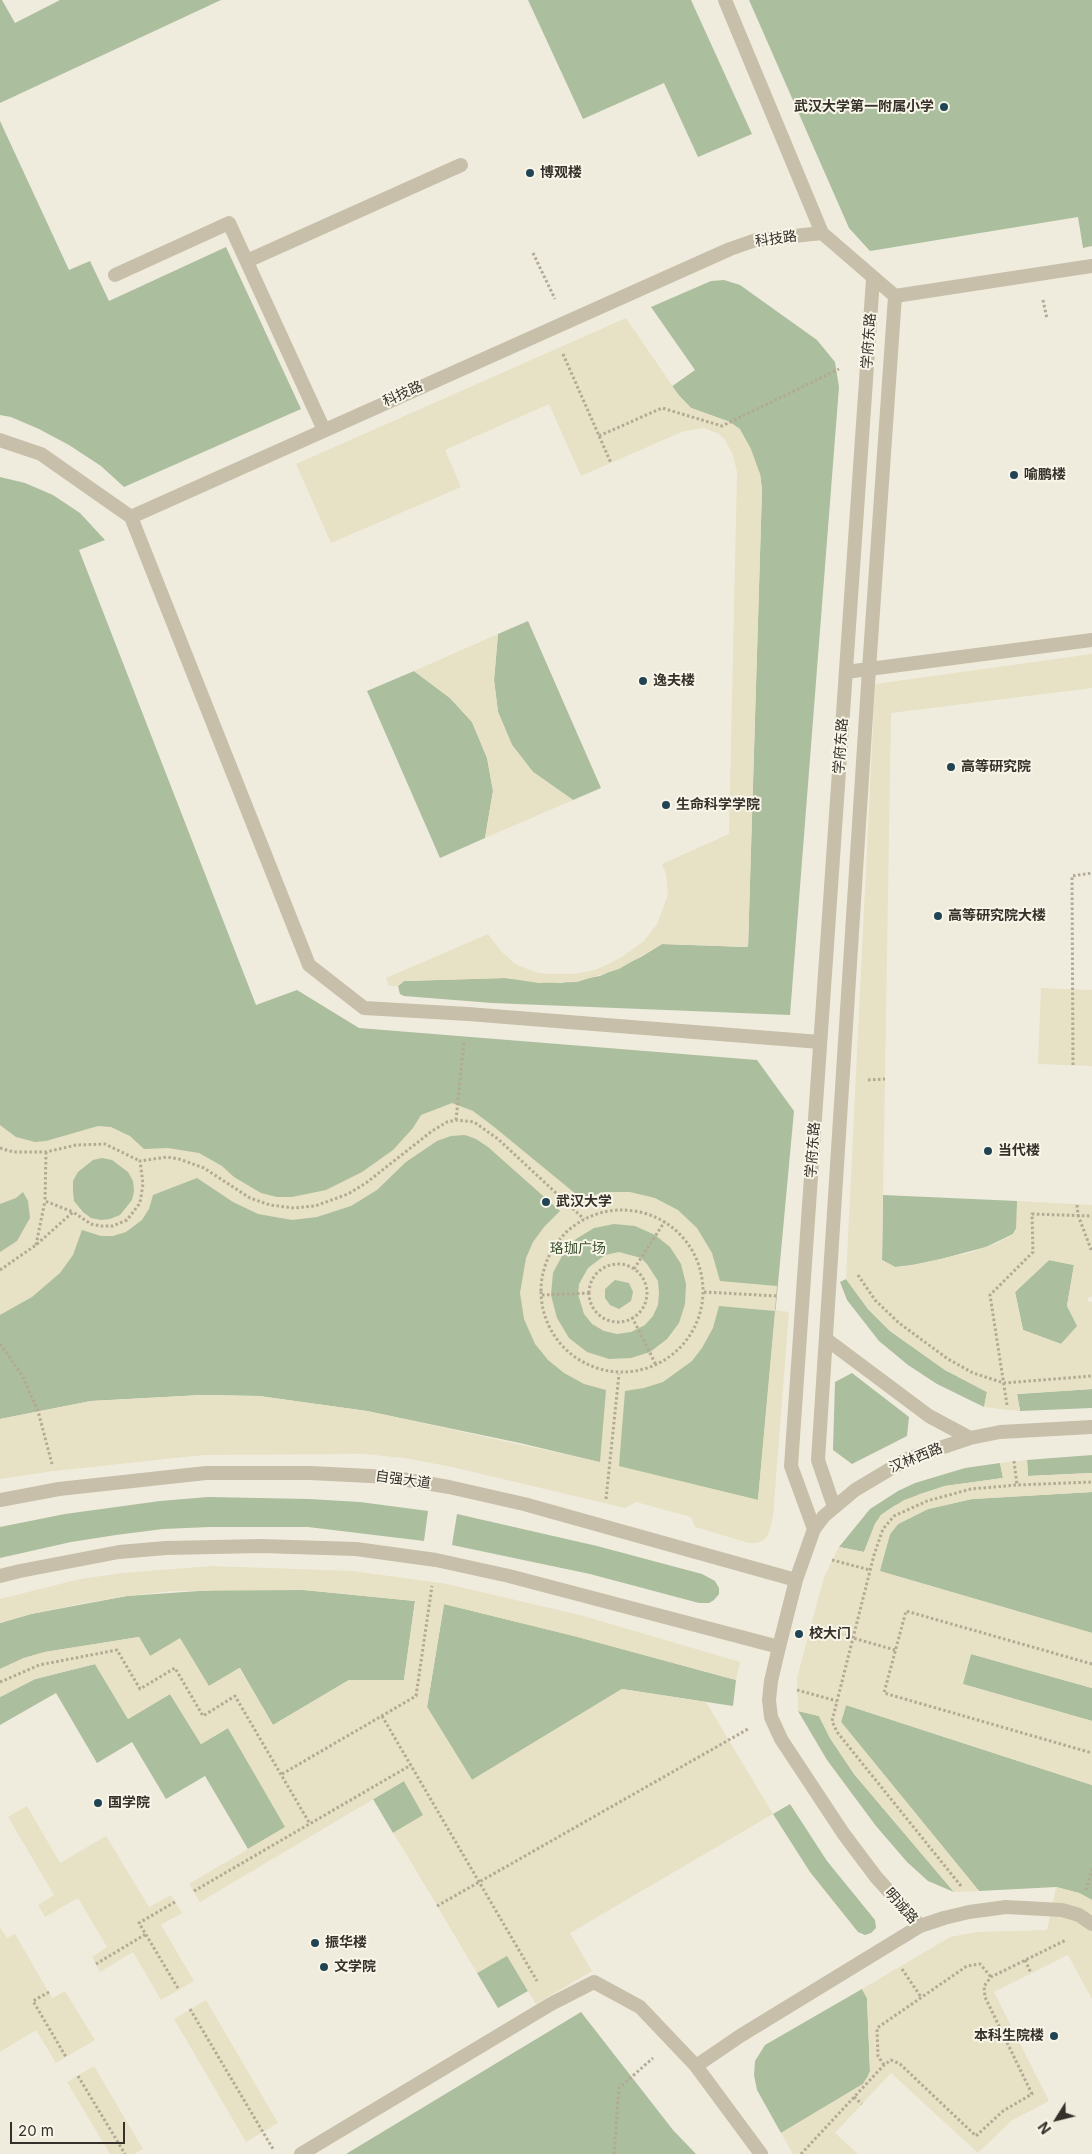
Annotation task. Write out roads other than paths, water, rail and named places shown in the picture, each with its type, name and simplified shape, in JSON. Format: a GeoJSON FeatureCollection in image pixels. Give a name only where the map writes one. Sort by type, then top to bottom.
{"type":"FeatureCollection","features":[{"type":"Feature","properties":{"kind":"street"},"geometry":{"type":"LineString","coordinates":[[725,0],[822,233],[895,296],[1092,266]]}},
{"type":"Feature","properties":{"kind":"street"},"geometry":{"type":"LineString","coordinates":[[246,261],[461,165]]}},
{"type":"Feature","properties":{"kind":"street"},"geometry":{"type":"LineString","coordinates":[[115,275],[229,223],[324,430]]}},
{"type":"Feature","properties":{"kind":"street","name":"科技路"},"geometry":{"type":"LineString","coordinates":[[131,517],[730,249],[756,240],[822,233]]}},
{"type":"Feature","properties":{"kind":"street","name":"学府东路"},"geometry":{"type":"LineString","coordinates":[[814,1529],[791,1466],[873,278]]}},
{"type":"Feature","properties":{"kind":"street","name":"学府东路"},"geometry":{"type":"LineString","coordinates":[[834,1507],[818,1460],[868,669],[895,296]]}},
{"type":"Feature","properties":{"kind":"street"},"geometry":{"type":"LineString","coordinates":[[0,440],[41,454],[131,517],[309,966],[364,1008],[468,1014],[820,1042]]}},
{"type":"Feature","properties":{"kind":"street"},"geometry":{"type":"LineString","coordinates":[[846,672],[1092,640]]}},
{"type":"Feature","properties":{"kind":"street"},"geometry":{"type":"LineString","coordinates":[[826,1339],[929,1416],[970,1438]]}},
{"type":"Feature","properties":{"kind":"street","name":"汉林西路"},"geometry":{"type":"LineString","coordinates":[[771,1717],[770,1690],[796,1580],[814,1529],[834,1507],[871,1479],[907,1459],[970,1438],[1000,1432],[1092,1427]]}},
{"type":"Feature","properties":{"kind":"street","name":"自强大道"},"geometry":{"type":"LineString","coordinates":[[0,1500],[59,1489],[206,1473],[363,1474],[482,1493],[796,1580]]}},
{"type":"Feature","properties":{"kind":"street"},"geometry":{"type":"LineString","coordinates":[[0,1576],[119,1552],[166,1548],[260,1546],[356,1549],[436,1560],[509,1576],[779,1647]]}},
{"type":"Feature","properties":{"kind":"street","name":"明诚路"},"geometry":{"type":"LineString","coordinates":[[696,2066],[740,2036],[920,1926],[876,1877],[843,1833],[793,1760],[771,1717]]}},
{"type":"Feature","properties":{"kind":"street"},"geometry":{"type":"LineString","coordinates":[[920,1926],[944,1918],[1006,1907],[1062,1910],[1079,1915],[1092,1924]]}},
{"type":"Feature","properties":{"kind":"street"},"geometry":{"type":"LineString","coordinates":[[301,2154],[551,2004],[594,1982],[640,2007],[696,2066],[761,2154]]}},
{"type":"Feature","properties":{"kind":"place","name":"武汉大学第一附属小学"},"geometry":{"type":"Point","coordinates":[944,107]}},
{"type":"Feature","properties":{"kind":"place","name":"博观楼"},"geometry":{"type":"Point","coordinates":[530,173]}},
{"type":"Feature","properties":{"kind":"place","name":"喻鹏楼"},"geometry":{"type":"Point","coordinates":[1014,475]}},
{"type":"Feature","properties":{"kind":"place","name":"逸夫楼"},"geometry":{"type":"Point","coordinates":[643,681]}},
{"type":"Feature","properties":{"kind":"place","name":"高等研究院"},"geometry":{"type":"Point","coordinates":[951,767]}},
{"type":"Feature","properties":{"kind":"place","name":"生命科学学院"},"geometry":{"type":"Point","coordinates":[666,805]}},
{"type":"Feature","properties":{"kind":"place","name":"高等研究院大楼"},"geometry":{"type":"Point","coordinates":[938,916]}},
{"type":"Feature","properties":{"kind":"place","name":"当代楼"},"geometry":{"type":"Point","coordinates":[988,1151]}},
{"type":"Feature","properties":{"kind":"place","name":"武汉大学"},"geometry":{"type":"Point","coordinates":[546,1202]}},
{"type":"Feature","properties":{"kind":"place","name":"校大门"},"geometry":{"type":"Point","coordinates":[799,1634]}},
{"type":"Feature","properties":{"kind":"place","name":"国学院"},"geometry":{"type":"Point","coordinates":[98,1803]}},
{"type":"Feature","properties":{"kind":"place","name":"振华楼"},"geometry":{"type":"Point","coordinates":[315,1943]}},
{"type":"Feature","properties":{"kind":"place","name":"文学院"},"geometry":{"type":"Point","coordinates":[324,1967]}},
{"type":"Feature","properties":{"kind":"place","name":"本科生院楼"},"geometry":{"type":"Point","coordinates":[1054,2036]}},
{"type":"Feature","properties":{"kind":"park label","name":"珞珈广场"},"geometry":{"type":"Point","coordinates":[578,1249]}}]}
